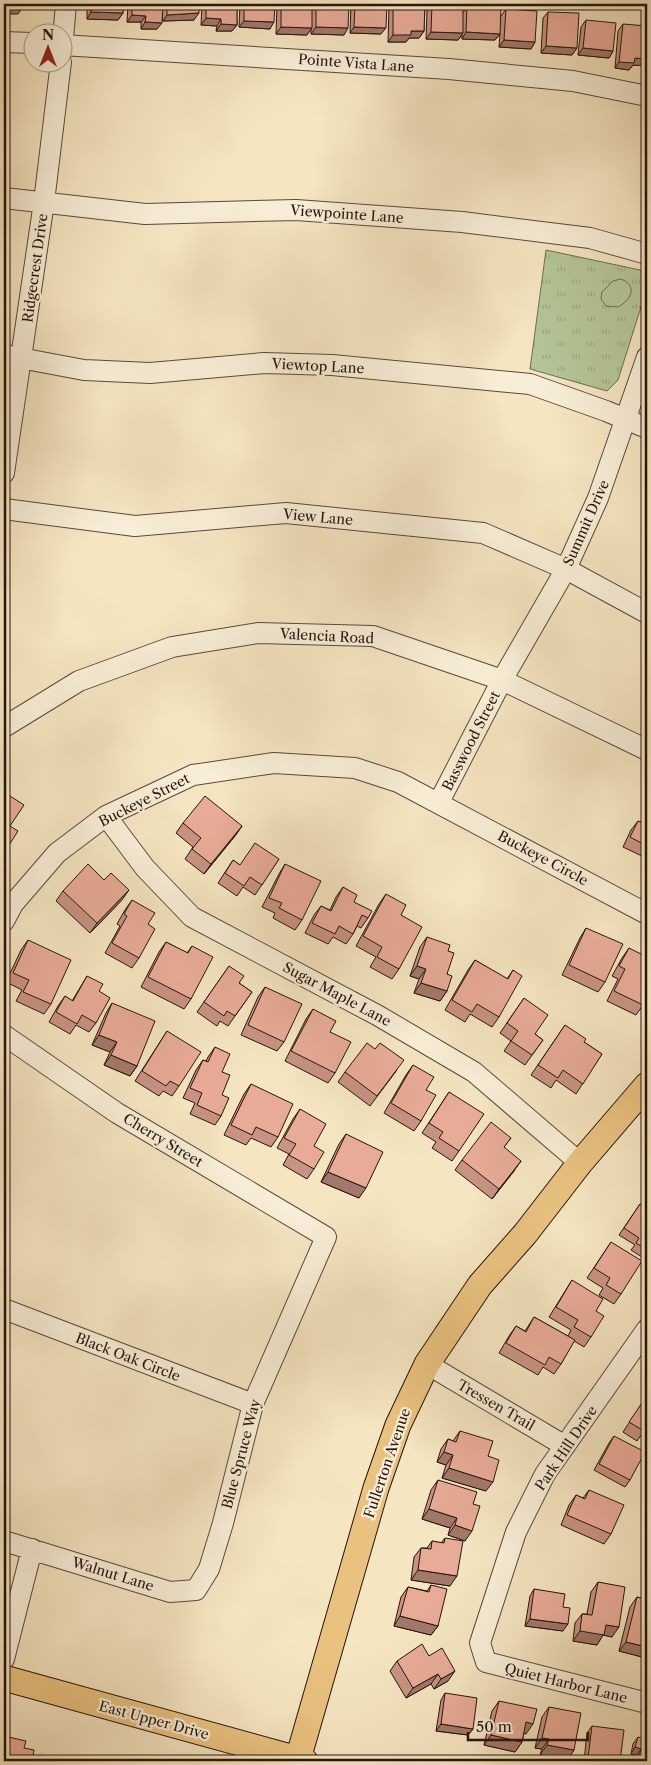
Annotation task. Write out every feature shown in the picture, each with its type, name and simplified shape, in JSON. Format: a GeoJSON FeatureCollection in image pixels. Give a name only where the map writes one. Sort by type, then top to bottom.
{"type":"FeatureCollection","features":[{"type":"Feature","properties":{"kind":"main road","name":"Fullerton Avenue"},"geometry":{"type":"LineString","coordinates":[[300,1761],[376,1488],[398,1425],[427,1364],[480,1285],[525,1234],[580,1163],[647,1085]]}},
{"type":"Feature","properties":{"kind":"main road","name":"East Upper Drive"},"geometry":{"type":"LineString","coordinates":[[4,1678],[300,1761]]}},
{"type":"Feature","properties":{"kind":"street"},"geometry":{"type":"LineString","coordinates":[[65,22],[66,4]]}},
{"type":"Feature","properties":{"kind":"street"},"geometry":{"type":"LineString","coordinates":[[4,42],[22,43]]}},
{"type":"Feature","properties":{"kind":"street","name":"Pointe Vista Lane"},"geometry":{"type":"LineString","coordinates":[[72,46],[449,69],[573,81],[647,96]]}},
{"type":"Feature","properties":{"kind":"street","name":"Ridgecrest Drive"},"geometry":{"type":"LineString","coordinates":[[4,473],[13,357],[44,202],[60,72]]}},
{"type":"Feature","properties":{"kind":"street","name":"Viewpointe Lane"},"geometry":{"type":"LineString","coordinates":[[4,198],[145,214],[296,210],[462,222],[590,238],[647,254]]}},
{"type":"Feature","properties":{"kind":"street","name":"Viewtop Lane"},"geometry":{"type":"LineString","coordinates":[[13,357],[84,370],[150,373],[264,363],[332,365],[520,383],[547,390],[647,428]]}},
{"type":"Feature","properties":{"kind":"street","name":"Summit Drive"},"geometry":{"type":"LineString","coordinates":[[502,680],[566,569],[598,498],[647,357]]}},
{"type":"Feature","properties":{"kind":"street","name":"View Lane"},"geometry":{"type":"LineString","coordinates":[[4,509],[135,526],[286,513],[483,533],[566,569],[647,613]]}},
{"type":"Feature","properties":{"kind":"street","name":"Valencia Road"},"geometry":{"type":"LineString","coordinates":[[4,728],[78,681],[162,650],[258,633],[373,636],[502,680],[647,750]]}},
{"type":"Feature","properties":{"kind":"street","name":"Basswood Street"},"geometry":{"type":"LineString","coordinates":[[439,802],[502,680]]}},
{"type":"Feature","properties":{"kind":"street","name":"Buckeye Street"},"geometry":{"type":"LineString","coordinates":[[4,921],[13,904],[57,854],[106,816],[193,775],[274,763],[356,768],[398,782],[439,802]]}},
{"type":"Feature","properties":{"kind":"street","name":"Buckeye Circle"},"geometry":{"type":"LineString","coordinates":[[439,802],[647,914]]}},
{"type":"Feature","properties":{"kind":"street","name":"Sugar Maple Lane"},"geometry":{"type":"LineString","coordinates":[[106,816],[145,868],[192,916],[377,1014],[474,1072],[580,1163]]}},
{"type":"Feature","properties":{"kind":"street","name":"Cherry Street"},"geometry":{"type":"LineString","coordinates":[[4,1036],[117,1113],[326,1237]]}},
{"type":"Feature","properties":{"kind":"street","name":"Blue Spruce Way"},"geometry":{"type":"LineString","coordinates":[[196,1590],[209,1569],[253,1404],[326,1237]]}},
{"type":"Feature","properties":{"kind":"street","name":"Black Oak Circle"},"geometry":{"type":"LineString","coordinates":[[4,1309],[253,1404]]}},
{"type":"Feature","properties":{"kind":"street","name":"Park Hill Drive"},"geometry":{"type":"LineString","coordinates":[[486,1662],[480,1643],[516,1532],[545,1474],[647,1330]]}},
{"type":"Feature","properties":{"kind":"street","name":"Tressen Trail"},"geometry":{"type":"LineString","coordinates":[[427,1364],[566,1446]]}},
{"type":"Feature","properties":{"kind":"street","name":"Walnut Lane"},"geometry":{"type":"LineString","coordinates":[[4,1541],[170,1592],[196,1590]]}},
{"type":"Feature","properties":{"kind":"street"},"geometry":{"type":"LineString","coordinates":[[4,1659],[32,1549]]}},
{"type":"Feature","properties":{"kind":"street","name":"Quiet Harbor Lane"},"geometry":{"type":"LineString","coordinates":[[486,1662],[647,1703]]}},
{"type":"Feature","properties":{"kind":"green space"},"geometry":{"type":"Polygon","coordinates":[[[546,250],[640,270],[646,277],[647,288],[618,380],[607,391],[530,369],[546,250]]]}},
{"type":"Feature","properties":{"kind":"green space"},"geometry":{"type":"Polygon","coordinates":[[[621,279],[630,285],[631,293],[629,297],[618,307],[606,306],[601,299],[602,292],[613,281],[621,279]]]}},
{"type":"Feature","properties":{"kind":"building"},"geometry":{"type":"Polygon","coordinates":[[[6,4],[23,4],[22,8],[5,7],[6,4]]]}},
{"type":"Feature","properties":{"kind":"building"},"geometry":{"type":"Polygon","coordinates":[[[92,4],[123,4],[123,13],[91,12],[92,4]]]}},
{"type":"Feature","properties":{"kind":"building"},"geometry":{"type":"Polygon","coordinates":[[[132,4],[163,4],[162,23],[145,22],[146,16],[132,15],[132,4]]]}},
{"type":"Feature","properties":{"kind":"building"},"geometry":{"type":"Polygon","coordinates":[[[167,4],[199,4],[199,13],[167,15],[167,4]]]}},
{"type":"Feature","properties":{"kind":"building"},"geometry":{"type":"Polygon","coordinates":[[[206,4],[237,4],[237,25],[221,24],[221,19],[206,18],[206,4]]]}},
{"type":"Feature","properties":{"kind":"building"},"geometry":{"type":"Polygon","coordinates":[[[244,4],[275,4],[274,22],[244,21],[244,4]]]}},
{"type":"Feature","properties":{"kind":"building"},"geometry":{"type":"Polygon","coordinates":[[[281,4],[312,4],[312,28],[281,27],[281,4]]]}},
{"type":"Feature","properties":{"kind":"building"},"geometry":{"type":"Polygon","coordinates":[[[316,4],[349,4],[348,28],[316,27],[316,4]]]}},
{"type":"Feature","properties":{"kind":"building"},"geometry":{"type":"Polygon","coordinates":[[[355,4],[387,4],[386,28],[354,27],[355,4]]]}},
{"type":"Feature","properties":{"kind":"building"},"geometry":{"type":"Polygon","coordinates":[[[393,4],[425,4],[424,31],[411,31],[411,35],[393,35],[393,4]]]}},
{"type":"Feature","properties":{"kind":"building"},"geometry":{"type":"Polygon","coordinates":[[[432,4],[463,5],[463,33],[431,32],[432,4]]]}},
{"type":"Feature","properties":{"kind":"building"},"geometry":{"type":"Polygon","coordinates":[[[467,7],[501,8],[500,34],[466,32],[467,7]]]}},
{"type":"Feature","properties":{"kind":"building"},"geometry":{"type":"Polygon","coordinates":[[[506,9],[537,11],[535,42],[504,40],[506,9]]]}},
{"type":"Feature","properties":{"kind":"building"},"geometry":{"type":"Polygon","coordinates":[[[548,12],[579,13],[577,48],[546,46],[548,12]]]}},
{"type":"Feature","properties":{"kind":"building"},"geometry":{"type":"Polygon","coordinates":[[[586,20],[616,23],[613,51],[583,48],[586,20]]]}},
{"type":"Feature","properties":{"kind":"building"},"geometry":{"type":"Polygon","coordinates":[[[623,24],[647,26],[647,59],[635,58],[634,63],[619,62],[623,24]]]}},
{"type":"Feature","properties":{"kind":"building"},"geometry":{"type":"Polygon","coordinates":[[[4,792],[24,805],[10,826],[18,831],[6,850],[4,848],[4,792]]]}},
{"type":"Feature","properties":{"kind":"building"},"geometry":{"type":"Polygon","coordinates":[[[205,796],[242,826],[211,864],[192,849],[201,838],[183,823],[205,796]]]}},
{"type":"Feature","properties":{"kind":"building"},"geometry":{"type":"Polygon","coordinates":[[[647,819],[647,846],[630,837],[638,821],[645,824],[647,819]]]}},
{"type":"Feature","properties":{"kind":"building"},"geometry":{"type":"Polygon","coordinates":[[[255,843],[279,859],[262,885],[250,877],[244,886],[225,873],[233,860],[240,865],[255,843]]]}},
{"type":"Feature","properties":{"kind":"building"},"geometry":{"type":"Polygon","coordinates":[[[88,864],[104,880],[111,873],[129,890],[97,923],[63,891],[88,864]]]}},
{"type":"Feature","properties":{"kind":"building"},"geometry":{"type":"Polygon","coordinates":[[[285,864],[321,881],[302,920],[279,908],[282,903],[269,898],[285,864]]]}},
{"type":"Feature","properties":{"kind":"building"},"geometry":{"type":"Polygon","coordinates":[[[343,887],[357,895],[354,902],[372,911],[368,918],[362,915],[353,934],[339,926],[335,934],[312,923],[321,906],[331,911],[343,887]]]}},
{"type":"Feature","properties":{"kind":"building"},"geometry":{"type":"Polygon","coordinates":[[[386,894],[406,905],[401,915],[422,927],[399,969],[377,957],[382,947],[363,936],[386,894]]]}},
{"type":"Feature","properties":{"kind":"building"},"geometry":{"type":"Polygon","coordinates":[[[132,900],[155,913],[148,924],[155,929],[139,958],[112,943],[127,916],[124,914],[132,900]]]}},
{"type":"Feature","properties":{"kind":"building"},"geometry":{"type":"Polygon","coordinates":[[[586,928],[623,944],[605,982],[569,965],[586,928]]]}},
{"type":"Feature","properties":{"kind":"building"},"geometry":{"type":"Polygon","coordinates":[[[427,937],[450,945],[448,951],[454,953],[447,974],[452,976],[447,991],[421,983],[426,969],[417,966],[427,937]]]}},
{"type":"Feature","properties":{"kind":"building"},"geometry":{"type":"Polygon","coordinates":[[[28,940],[71,960],[51,1004],[23,992],[29,980],[13,973],[28,940]]]}},
{"type":"Feature","properties":{"kind":"building"},"geometry":{"type":"Polygon","coordinates":[[[166,942],[188,953],[192,946],[213,957],[191,999],[148,977],[166,942]]]}},
{"type":"Feature","properties":{"kind":"building"},"geometry":{"type":"Polygon","coordinates":[[[629,948],[647,957],[647,996],[643,1005],[614,991],[625,969],[619,966],[629,948]]]}},
{"type":"Feature","properties":{"kind":"building"},"geometry":{"type":"Polygon","coordinates":[[[475,960],[508,979],[513,970],[522,976],[499,1017],[477,1004],[472,1012],[452,1000],[475,960]]]}},
{"type":"Feature","properties":{"kind":"building"},"geometry":{"type":"Polygon","coordinates":[[[229,966],[244,976],[239,983],[252,992],[235,1016],[227,1011],[224,1016],[204,1002],[229,966]]]}},
{"type":"Feature","properties":{"kind":"building"},"geometry":{"type":"Polygon","coordinates":[[[87,976],[103,984],[99,991],[110,998],[96,1023],[82,1015],[77,1024],[56,1012],[65,996],[73,1001],[87,976]]]}},
{"type":"Feature","properties":{"kind":"building"},"geometry":{"type":"Polygon","coordinates":[[[265,987],[302,1004],[284,1042],[248,1025],[265,987]]]}},
{"type":"Feature","properties":{"kind":"building"},"geometry":{"type":"Polygon","coordinates":[[[524,998],[548,1015],[535,1034],[543,1040],[532,1055],[511,1041],[518,1031],[507,1023],[524,998]]]}},
{"type":"Feature","properties":{"kind":"building"},"geometry":{"type":"Polygon","coordinates":[[[112,1003],[155,1021],[137,1066],[111,1055],[117,1042],[99,1035],[112,1003]]]}},
{"type":"Feature","properties":{"kind":"building"},"geometry":{"type":"Polygon","coordinates":[[[313,1009],[336,1021],[330,1032],[351,1042],[335,1073],[291,1051],[313,1009]]]}},
{"type":"Feature","properties":{"kind":"building"},"geometry":{"type":"Polygon","coordinates":[[[565,1025],[586,1039],[584,1042],[602,1054],[583,1084],[563,1070],[558,1078],[538,1065],[565,1025]]]}},
{"type":"Feature","properties":{"kind":"building"},"geometry":{"type":"Polygon","coordinates":[[[167,1031],[201,1052],[179,1086],[170,1081],[166,1086],[142,1071],[167,1031]]]}},
{"type":"Feature","properties":{"kind":"building"},"geometry":{"type":"Polygon","coordinates":[[[367,1043],[375,1049],[380,1043],[404,1060],[377,1096],[345,1072],[367,1043]]]}},
{"type":"Feature","properties":{"kind":"building"},"geometry":{"type":"Polygon","coordinates":[[[215,1047],[230,1054],[222,1072],[230,1075],[222,1095],[229,1098],[221,1116],[197,1105],[202,1093],[190,1088],[203,1060],[208,1062],[215,1047]]]}},
{"type":"Feature","properties":{"kind":"building"},"geometry":{"type":"Polygon","coordinates":[[[413,1065],[434,1077],[426,1090],[436,1095],[421,1121],[391,1103],[413,1065]]]}},
{"type":"Feature","properties":{"kind":"building"},"geometry":{"type":"Polygon","coordinates":[[[251,1084],[293,1104],[278,1137],[256,1127],[252,1135],[231,1125],[251,1084]]]}},
{"type":"Feature","properties":{"kind":"building"},"geometry":{"type":"Polygon","coordinates":[[[449,1092],[484,1114],[459,1151],[439,1138],[443,1132],[429,1123],[449,1092]]]}},
{"type":"Feature","properties":{"kind":"building"},"geometry":{"type":"Polygon","coordinates":[[[300,1109],[326,1124],[314,1146],[324,1152],[314,1169],[289,1155],[296,1144],[284,1138],[300,1109]]]}},
{"type":"Feature","properties":{"kind":"building"},"geometry":{"type":"Polygon","coordinates":[[[491,1122],[511,1138],[504,1147],[521,1161],[499,1189],[462,1160],[491,1122]]]}},
{"type":"Feature","properties":{"kind":"building"},"geometry":{"type":"Polygon","coordinates":[[[346,1134],[383,1152],[366,1188],[328,1172],[346,1134]]]}},
{"type":"Feature","properties":{"kind":"building"},"geometry":{"type":"Polygon","coordinates":[[[640,1204],[647,1208],[647,1250],[636,1243],[639,1238],[624,1228],[640,1204]]]}},
{"type":"Feature","properties":{"kind":"building"},"geometry":{"type":"Polygon","coordinates":[[[611,1242],[642,1261],[621,1294],[606,1285],[610,1278],[594,1268],[611,1242]]]}},
{"type":"Feature","properties":{"kind":"building"},"geometry":{"type":"Polygon","coordinates":[[[572,1280],[603,1299],[596,1311],[604,1316],[591,1337],[574,1327],[578,1320],[556,1307],[572,1280]]]}},
{"type":"Feature","properties":{"kind":"building"},"geometry":{"type":"Polygon","coordinates":[[[534,1317],[575,1340],[561,1364],[549,1357],[545,1365],[506,1343],[516,1326],[526,1332],[534,1317]]]}},
{"type":"Feature","properties":{"kind":"building"},"geometry":{"type":"Polygon","coordinates":[[[644,1400],[647,1402],[647,1427],[644,1431],[629,1422],[644,1400]]]}},
{"type":"Feature","properties":{"kind":"building"},"geometry":{"type":"Polygon","coordinates":[[[460,1431],[493,1441],[488,1456],[499,1460],[493,1482],[449,1468],[453,1455],[444,1452],[448,1439],[456,1442],[460,1431]]]}},
{"type":"Feature","properties":{"kind":"building"},"geometry":{"type":"Polygon","coordinates":[[[614,1436],[645,1452],[630,1480],[599,1464],[614,1436]]]}},
{"type":"Feature","properties":{"kind":"building"},"geometry":{"type":"Polygon","coordinates":[[[438,1480],[477,1492],[473,1504],[480,1506],[472,1531],[455,1525],[457,1518],[429,1509],[438,1480]]]}},
{"type":"Feature","properties":{"kind":"building"},"geometry":{"type":"Polygon","coordinates":[[[589,1490],[624,1505],[611,1534],[567,1515],[576,1495],[585,1499],[589,1490]]]}},
{"type":"Feature","properties":{"kind":"building"},"geometry":{"type":"Polygon","coordinates":[[[445,1538],[463,1541],[457,1576],[418,1570],[421,1548],[431,1549],[432,1541],[444,1543],[445,1538]]]}},
{"type":"Feature","properties":{"kind":"building"},"geometry":{"type":"Polygon","coordinates":[[[598,1582],[625,1587],[619,1627],[606,1625],[604,1635],[580,1631],[582,1614],[592,1615],[598,1582]]]}},
{"type":"Feature","properties":{"kind":"building"},"geometry":{"type":"Polygon","coordinates":[[[431,1585],[447,1589],[438,1626],[400,1616],[408,1587],[429,1592],[431,1585]]]}},
{"type":"Feature","properties":{"kind":"building"},"geometry":{"type":"Polygon","coordinates":[[[534,1589],[565,1594],[563,1607],[570,1608],[568,1624],[530,1619],[534,1589]]]}},
{"type":"Feature","properties":{"kind":"building"},"geometry":{"type":"Polygon","coordinates":[[[637,1597],[647,1600],[647,1647],[626,1642],[637,1597]]]}},
{"type":"Feature","properties":{"kind":"building"},"geometry":{"type":"Polygon","coordinates":[[[422,1644],[429,1656],[442,1648],[455,1671],[441,1679],[438,1674],[413,1688],[397,1661],[422,1644]]]}},
{"type":"Feature","properties":{"kind":"building"},"geometry":{"type":"Polygon","coordinates":[[[445,1693],[477,1698],[473,1729],[441,1724],[445,1693]]]}},
{"type":"Feature","properties":{"kind":"building"},"geometry":{"type":"Polygon","coordinates":[[[499,1701],[537,1709],[533,1724],[526,1722],[522,1742],[491,1735],[499,1701]]]}},
{"type":"Feature","properties":{"kind":"building"},"geometry":{"type":"Polygon","coordinates":[[[549,1707],[581,1713],[574,1750],[547,1745],[549,1739],[542,1738],[549,1707]]]}},
{"type":"Feature","properties":{"kind":"building"},"geometry":{"type":"Polygon","coordinates":[[[592,1726],[624,1730],[620,1761],[588,1758],[592,1726]]]}},
{"type":"Feature","properties":{"kind":"building"},"geometry":{"type":"Polygon","coordinates":[[[4,1736],[26,1741],[24,1748],[34,1750],[32,1761],[4,1761],[4,1736]]]}},
{"type":"Feature","properties":{"kind":"building"},"geometry":{"type":"Polygon","coordinates":[[[638,1737],[647,1740],[647,1761],[637,1761],[641,1749],[635,1747],[638,1737]]]}},
{"type":"Feature","properties":{"kind":"building"},"geometry":{"type":"Polygon","coordinates":[[[41,1755],[65,1761],[39,1761],[41,1755]]]}}]}
